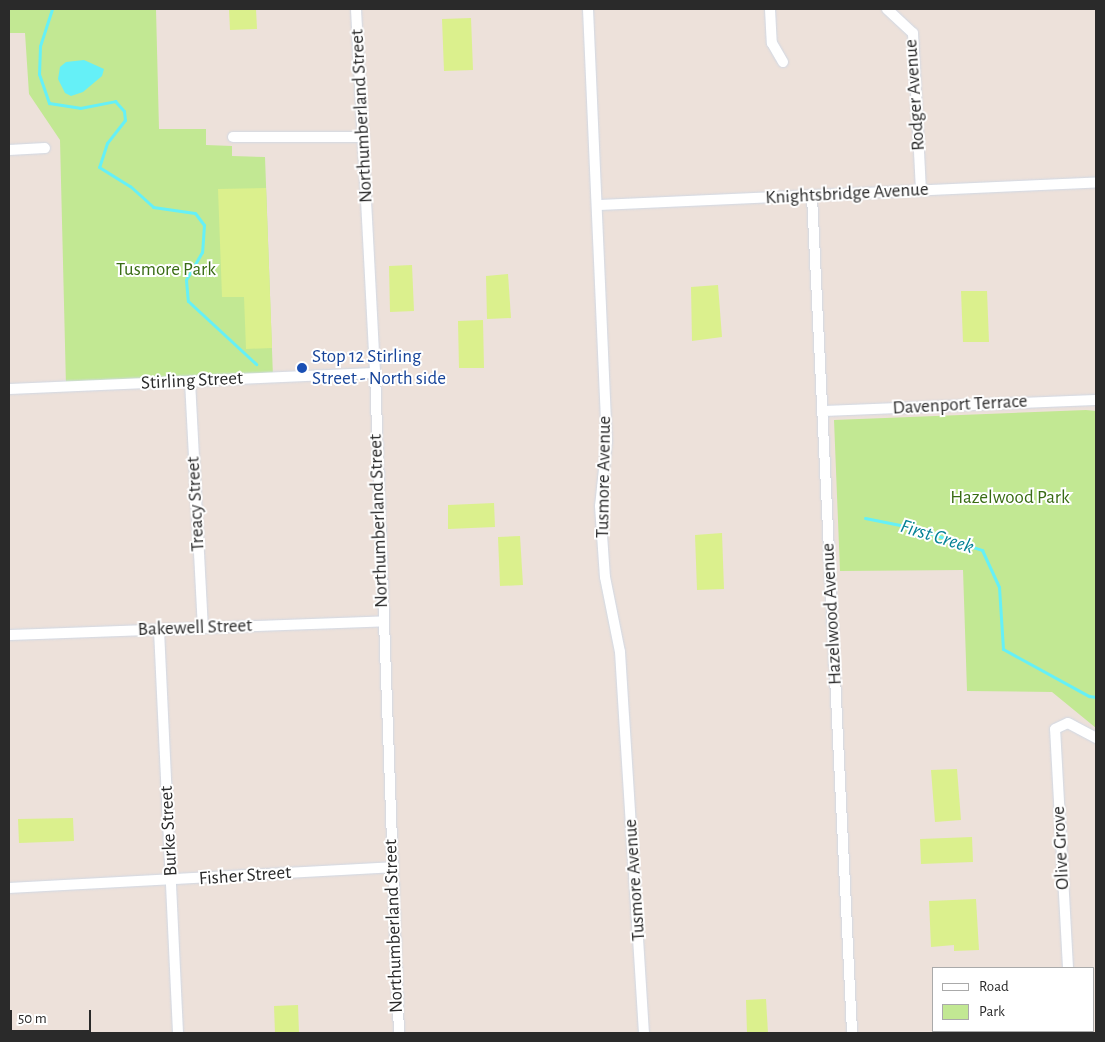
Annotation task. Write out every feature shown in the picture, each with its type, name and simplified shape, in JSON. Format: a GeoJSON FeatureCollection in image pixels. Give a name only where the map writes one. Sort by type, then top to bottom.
{"type":"FeatureCollection","features":[{"type":"Feature","properties":{"kind":"street","name":"Northumberland Street"},"geometry":{"type":"LineString","coordinates":[[356,9],[375,373],[382,621],[398,1033]]}},
{"type":"Feature","properties":{"kind":"street","name":"Tusmore Avenue"},"geometry":{"type":"LineString","coordinates":[[588,9],[607,441],[600,506],[605,577],[620,652],[644,1033]]}},
{"type":"Feature","properties":{"kind":"street"},"geometry":{"type":"LineString","coordinates":[[770,9],[772,43],[783,62]]}},
{"type":"Feature","properties":{"kind":"street","name":"Rodger Avenue"},"geometry":{"type":"LineString","coordinates":[[887,9],[914,33],[921,190]]}},
{"type":"Feature","properties":{"kind":"street"},"geometry":{"type":"LineString","coordinates":[[234,137],[364,137]]}},
{"type":"Feature","properties":{"kind":"street"},"geometry":{"type":"LineString","coordinates":[[9,150],[45,148]]}},
{"type":"Feature","properties":{"kind":"street","name":"Knightsbridge Avenue"},"geometry":{"type":"LineString","coordinates":[[598,205],[1096,182]]}},
{"type":"Feature","properties":{"kind":"street","name":"Hazelwood Avenue"},"geometry":{"type":"LineString","coordinates":[[812,196],[852,1033]]}},
{"type":"Feature","properties":{"kind":"street","name":"Stirling Street"},"geometry":{"type":"LineString","coordinates":[[9,389],[375,373]]}},
{"type":"Feature","properties":{"kind":"street","name":"Treacy Street"},"geometry":{"type":"LineString","coordinates":[[190,381],[202,628]]}},
{"type":"Feature","properties":{"kind":"street","name":"Davenport Terrace"},"geometry":{"type":"LineString","coordinates":[[823,412],[1096,400]]}},
{"type":"Feature","properties":{"kind":"street","name":"Bakewell Street"},"geometry":{"type":"LineString","coordinates":[[9,635],[382,621]]}},
{"type":"Feature","properties":{"kind":"street","name":"Burke Street"},"geometry":{"type":"LineString","coordinates":[[159,630],[178,1033]]}},
{"type":"Feature","properties":{"kind":"street","name":"Olive Grove"},"geometry":{"type":"LineString","coordinates":[[1068,967],[1055,729],[1068,723],[1096,738]]}},
{"type":"Feature","properties":{"kind":"street","name":"Fisher Street"},"geometry":{"type":"LineString","coordinates":[[9,888],[172,881],[391,867]]}},
{"type":"Feature","properties":{"kind":"green space","name":"Tusmore Park"},"geometry":{"type":"Polygon","coordinates":[[[9,9],[156,9],[159,129],[206,129],[206,145],[232,146],[232,156],[265,157],[273,377],[66,386],[60,140],[29,94],[25,33],[9,33],[9,9]]]}},
{"type":"Feature","properties":{"kind":"green space"},"geometry":{"type":"Polygon","coordinates":[[[229,9],[256,9],[257,29],[230,30],[229,9]]]}},
{"type":"Feature","properties":{"kind":"green space"},"geometry":{"type":"Polygon","coordinates":[[[471,18],[473,70],[444,71],[442,19],[471,18]]]}},
{"type":"Feature","properties":{"kind":"green space"},"geometry":{"type":"Polygon","coordinates":[[[266,188],[272,348],[246,349],[244,297],[222,297],[218,189],[266,188]]]}},
{"type":"Feature","properties":{"kind":"green space"},"geometry":{"type":"Polygon","coordinates":[[[412,265],[414,311],[390,312],[389,266],[412,265]]]}},
{"type":"Feature","properties":{"kind":"green space"},"geometry":{"type":"Polygon","coordinates":[[[508,274],[511,318],[487,319],[486,276],[508,274]]]}},
{"type":"Feature","properties":{"kind":"green space"},"geometry":{"type":"Polygon","coordinates":[[[718,285],[722,337],[692,341],[691,287],[718,285]]]}},
{"type":"Feature","properties":{"kind":"green space"},"geometry":{"type":"Polygon","coordinates":[[[961,291],[987,291],[989,342],[963,342],[961,291]]]}},
{"type":"Feature","properties":{"kind":"green space"},"geometry":{"type":"Polygon","coordinates":[[[483,320],[484,368],[459,368],[458,321],[483,320]]]}},
{"type":"Feature","properties":{"kind":"green space","name":"Hazelwood Park"},"geometry":{"type":"Polygon","coordinates":[[[1096,411],[1096,728],[1052,692],[967,691],[963,570],[840,571],[834,420],[1096,411]]]}},
{"type":"Feature","properties":{"kind":"green space"},"geometry":{"type":"Polygon","coordinates":[[[494,503],[495,527],[448,529],[448,505],[494,503]]]}},
{"type":"Feature","properties":{"kind":"green space"},"geometry":{"type":"Polygon","coordinates":[[[722,533],[724,589],[697,590],[695,535],[722,533]]]}},
{"type":"Feature","properties":{"kind":"green space"},"geometry":{"type":"Polygon","coordinates":[[[520,536],[523,585],[500,586],[498,537],[520,536]]]}},
{"type":"Feature","properties":{"kind":"green space"},"geometry":{"type":"Polygon","coordinates":[[[957,769],[961,820],[935,822],[931,770],[957,769]]]}},
{"type":"Feature","properties":{"kind":"green space"},"geometry":{"type":"Polygon","coordinates":[[[73,818],[74,841],[19,843],[18,819],[73,818]]]}},
{"type":"Feature","properties":{"kind":"green space"},"geometry":{"type":"Polygon","coordinates":[[[972,837],[973,862],[921,864],[920,839],[972,837]]]}},
{"type":"Feature","properties":{"kind":"green space"},"geometry":{"type":"Polygon","coordinates":[[[976,899],[979,950],[954,951],[954,945],[931,947],[929,901],[976,899]]]}},
{"type":"Feature","properties":{"kind":"green space"},"geometry":{"type":"Polygon","coordinates":[[[766,999],[768,1033],[747,1033],[746,1000],[766,999]]]}},
{"type":"Feature","properties":{"kind":"green space"},"geometry":{"type":"Polygon","coordinates":[[[298,1005],[299,1033],[275,1033],[274,1006],[298,1005]]]}},
{"type":"Feature","properties":{"kind":"water"},"geometry":{"type":"Polygon","coordinates":[[[84,60],[104,69],[102,76],[83,92],[71,96],[65,93],[58,79],[60,67],[66,62],[84,60]]]}},
{"type":"Feature","properties":{"kind":"waterway","name":"First Creek"},"geometry":{"type":"LineString","coordinates":[[52,9],[40,46],[39,74],[49,103],[80,108],[115,101],[124,111],[125,120],[107,143],[99,167],[130,186],[153,207],[195,213],[204,225],[202,252],[186,280],[188,301],[256,364]]}},
{"type":"Feature","properties":{"kind":"waterway","name":"First Creek"},"geometry":{"type":"LineString","coordinates":[[865,518],[910,527],[982,550],[999,587],[1003,649],[1089,696],[1096,697]]}},
{"type":"Feature","properties":{"kind":"place","name":"Stop 12 Stirling Street - North side"},"geometry":{"type":"Point","coordinates":[302,368]}}]}
